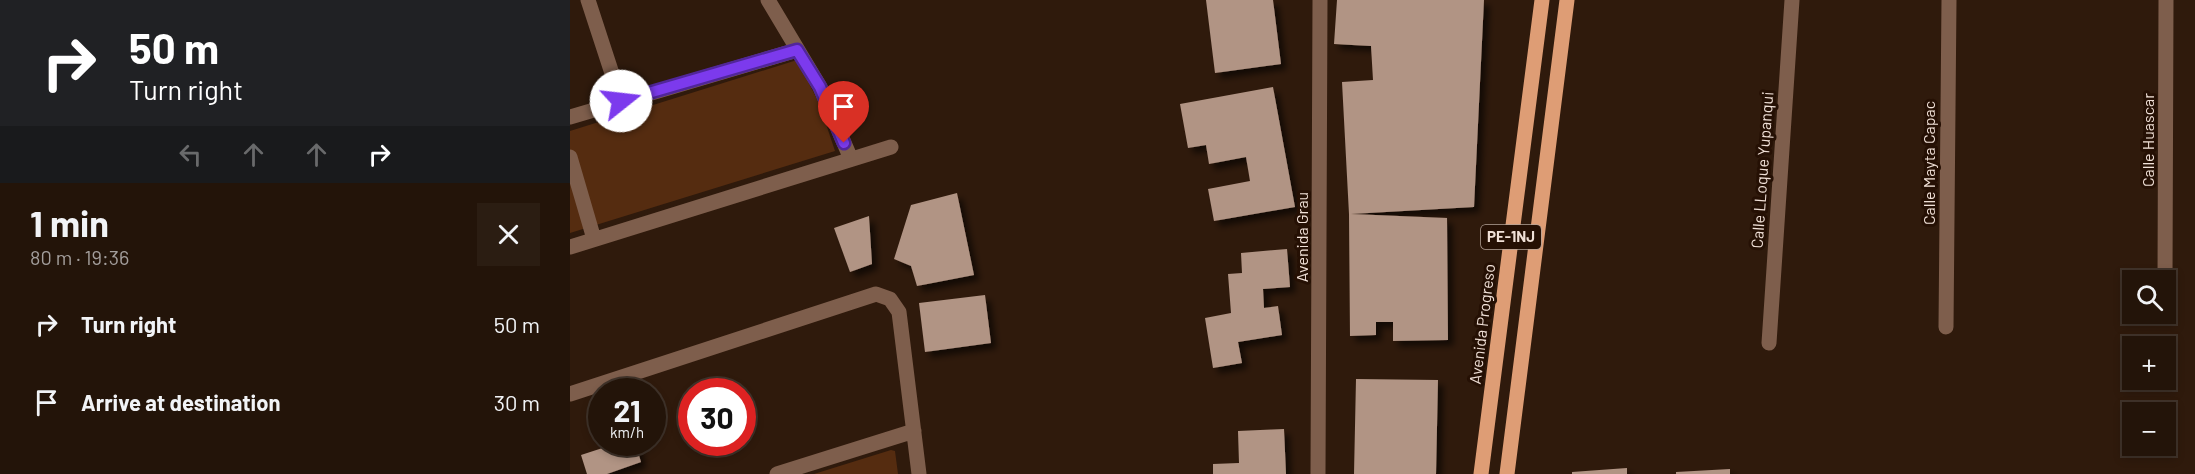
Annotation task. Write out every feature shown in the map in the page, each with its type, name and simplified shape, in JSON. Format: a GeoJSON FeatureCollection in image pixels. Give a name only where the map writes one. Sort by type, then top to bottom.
{"type":"FeatureCollection","features":[{"type":"Feature","properties":{"kind":"main road","name":"Avenida Progreso"},"geometry":{"type":"LineString","coordinates":[[1481,474],[1542,0]]}},
{"type":"Feature","properties":{"kind":"main road","name":"PE-1NJ"},"geometry":{"type":"LineString","coordinates":[[1507,474],[1567,0]]}},
{"type":"Feature","properties":{"kind":"street"},"geometry":{"type":"LineString","coordinates":[[588,0],[621,101]]}},
{"type":"Feature","properties":{"kind":"street"},"geometry":{"type":"LineString","coordinates":[[768,0],[820,87],[851,159]]}},
{"type":"Feature","properties":{"kind":"street","name":"Avenida Grau"},"geometry":{"type":"LineString","coordinates":[[1318,474],[1320,0]]}},
{"type":"Feature","properties":{"kind":"street","name":"Calle LLoque Yupanqui"},"geometry":{"type":"LineString","coordinates":[[1769,342],[1792,0]]}},
{"type":"Feature","properties":{"kind":"street","name":"Calle Mayta Capac"},"geometry":{"type":"LineString","coordinates":[[1946,327],[1949,0]]}},
{"type":"Feature","properties":{"kind":"street","name":"Calle Huascar"},"geometry":{"type":"LineString","coordinates":[[2165,270],[2166,0]]}},
{"type":"Feature","properties":{"kind":"street"},"geometry":{"type":"LineString","coordinates":[[570,117],[797,50]]}},
{"type":"Feature","properties":{"kind":"street"},"geometry":{"type":"LineString","coordinates":[[570,247],[891,147]]}},
{"type":"Feature","properties":{"kind":"street"},"geometry":{"type":"LineString","coordinates":[[570,157],[594,239]]}},
{"type":"Feature","properties":{"kind":"street"},"geometry":{"type":"LineString","coordinates":[[570,394],[876,294],[890,299],[899,312],[919,474]]}},
{"type":"Feature","properties":{"kind":"street"},"geometry":{"type":"LineString","coordinates":[[777,474],[914,431]]}},
{"type":"Feature","properties":{"kind":"shaded area"},"geometry":{"type":"Polygon","coordinates":[[[797,60],[819,103],[835,151],[570,233],[570,131],[797,60]]]}},
{"type":"Feature","properties":{"kind":"shaded area"},"geometry":{"type":"Polygon","coordinates":[[[891,450],[895,451],[898,474],[814,474],[891,450]]]}},
{"type":"Feature","properties":{"kind":"building"},"geometry":{"type":"Polygon","coordinates":[[[1206,0],[1273,0],[1281,64],[1215,73],[1206,0]]]}},
{"type":"Feature","properties":{"kind":"building"},"geometry":{"type":"Polygon","coordinates":[[[1337,0],[1484,0],[1474,207],[1351,214],[1447,218],[1448,340],[1393,341],[1393,322],[1376,322],[1376,335],[1350,336],[1349,214],[1342,82],[1373,80],[1371,46],[1334,44],[1337,0]]]}},
{"type":"Feature","properties":{"kind":"building"},"geometry":{"type":"Polygon","coordinates":[[[1273,87],[1295,207],[1214,221],[1208,189],[1250,181],[1246,157],[1209,164],[1206,145],[1188,148],[1180,104],[1273,87]]]}},
{"type":"Feature","properties":{"kind":"building"},"geometry":{"type":"Polygon","coordinates":[[[957,193],[974,275],[917,286],[911,266],[894,259],[911,205],[957,193]]]}},
{"type":"Feature","properties":{"kind":"building"},"geometry":{"type":"Polygon","coordinates":[[[869,216],[872,264],[850,272],[834,228],[869,216]]]}},
{"type":"Feature","properties":{"kind":"building"},"geometry":{"type":"Polygon","coordinates":[[[1287,249],[1290,287],[1263,289],[1264,308],[1278,306],[1282,335],[1238,342],[1242,363],[1213,368],[1205,318],[1231,313],[1228,274],[1242,273],[1241,253],[1287,249]]]}},
{"type":"Feature","properties":{"kind":"building"},"geometry":{"type":"Polygon","coordinates":[[[985,295],[991,343],[925,352],[919,303],[985,295]]]}},
{"type":"Feature","properties":{"kind":"building"},"geometry":{"type":"Polygon","coordinates":[[[1356,379],[1438,380],[1436,474],[1354,474],[1356,379]]]}},
{"type":"Feature","properties":{"kind":"building"},"geometry":{"type":"Polygon","coordinates":[[[1284,429],[1286,474],[1213,474],[1213,464],[1239,463],[1238,431],[1284,429]]]}},
{"type":"Feature","properties":{"kind":"building"},"geometry":{"type":"Polygon","coordinates":[[[588,453],[588,456],[639,456],[641,462],[607,474],[587,474],[581,455],[588,453]]]}},
{"type":"Feature","properties":{"kind":"building"},"geometry":{"type":"Polygon","coordinates":[[[1627,468],[1627,474],[1572,474],[1572,472],[1627,468]]]}},
{"type":"Feature","properties":{"kind":"building"},"geometry":{"type":"Polygon","coordinates":[[[1730,469],[1730,474],[1676,474],[1676,472],[1730,469]]]}},
{"type":"Feature","properties":{"kind":"route"},"geometry":{"type":"LineString","coordinates":[[621,101],[797,50],[820,87],[844,143]]}}]}
